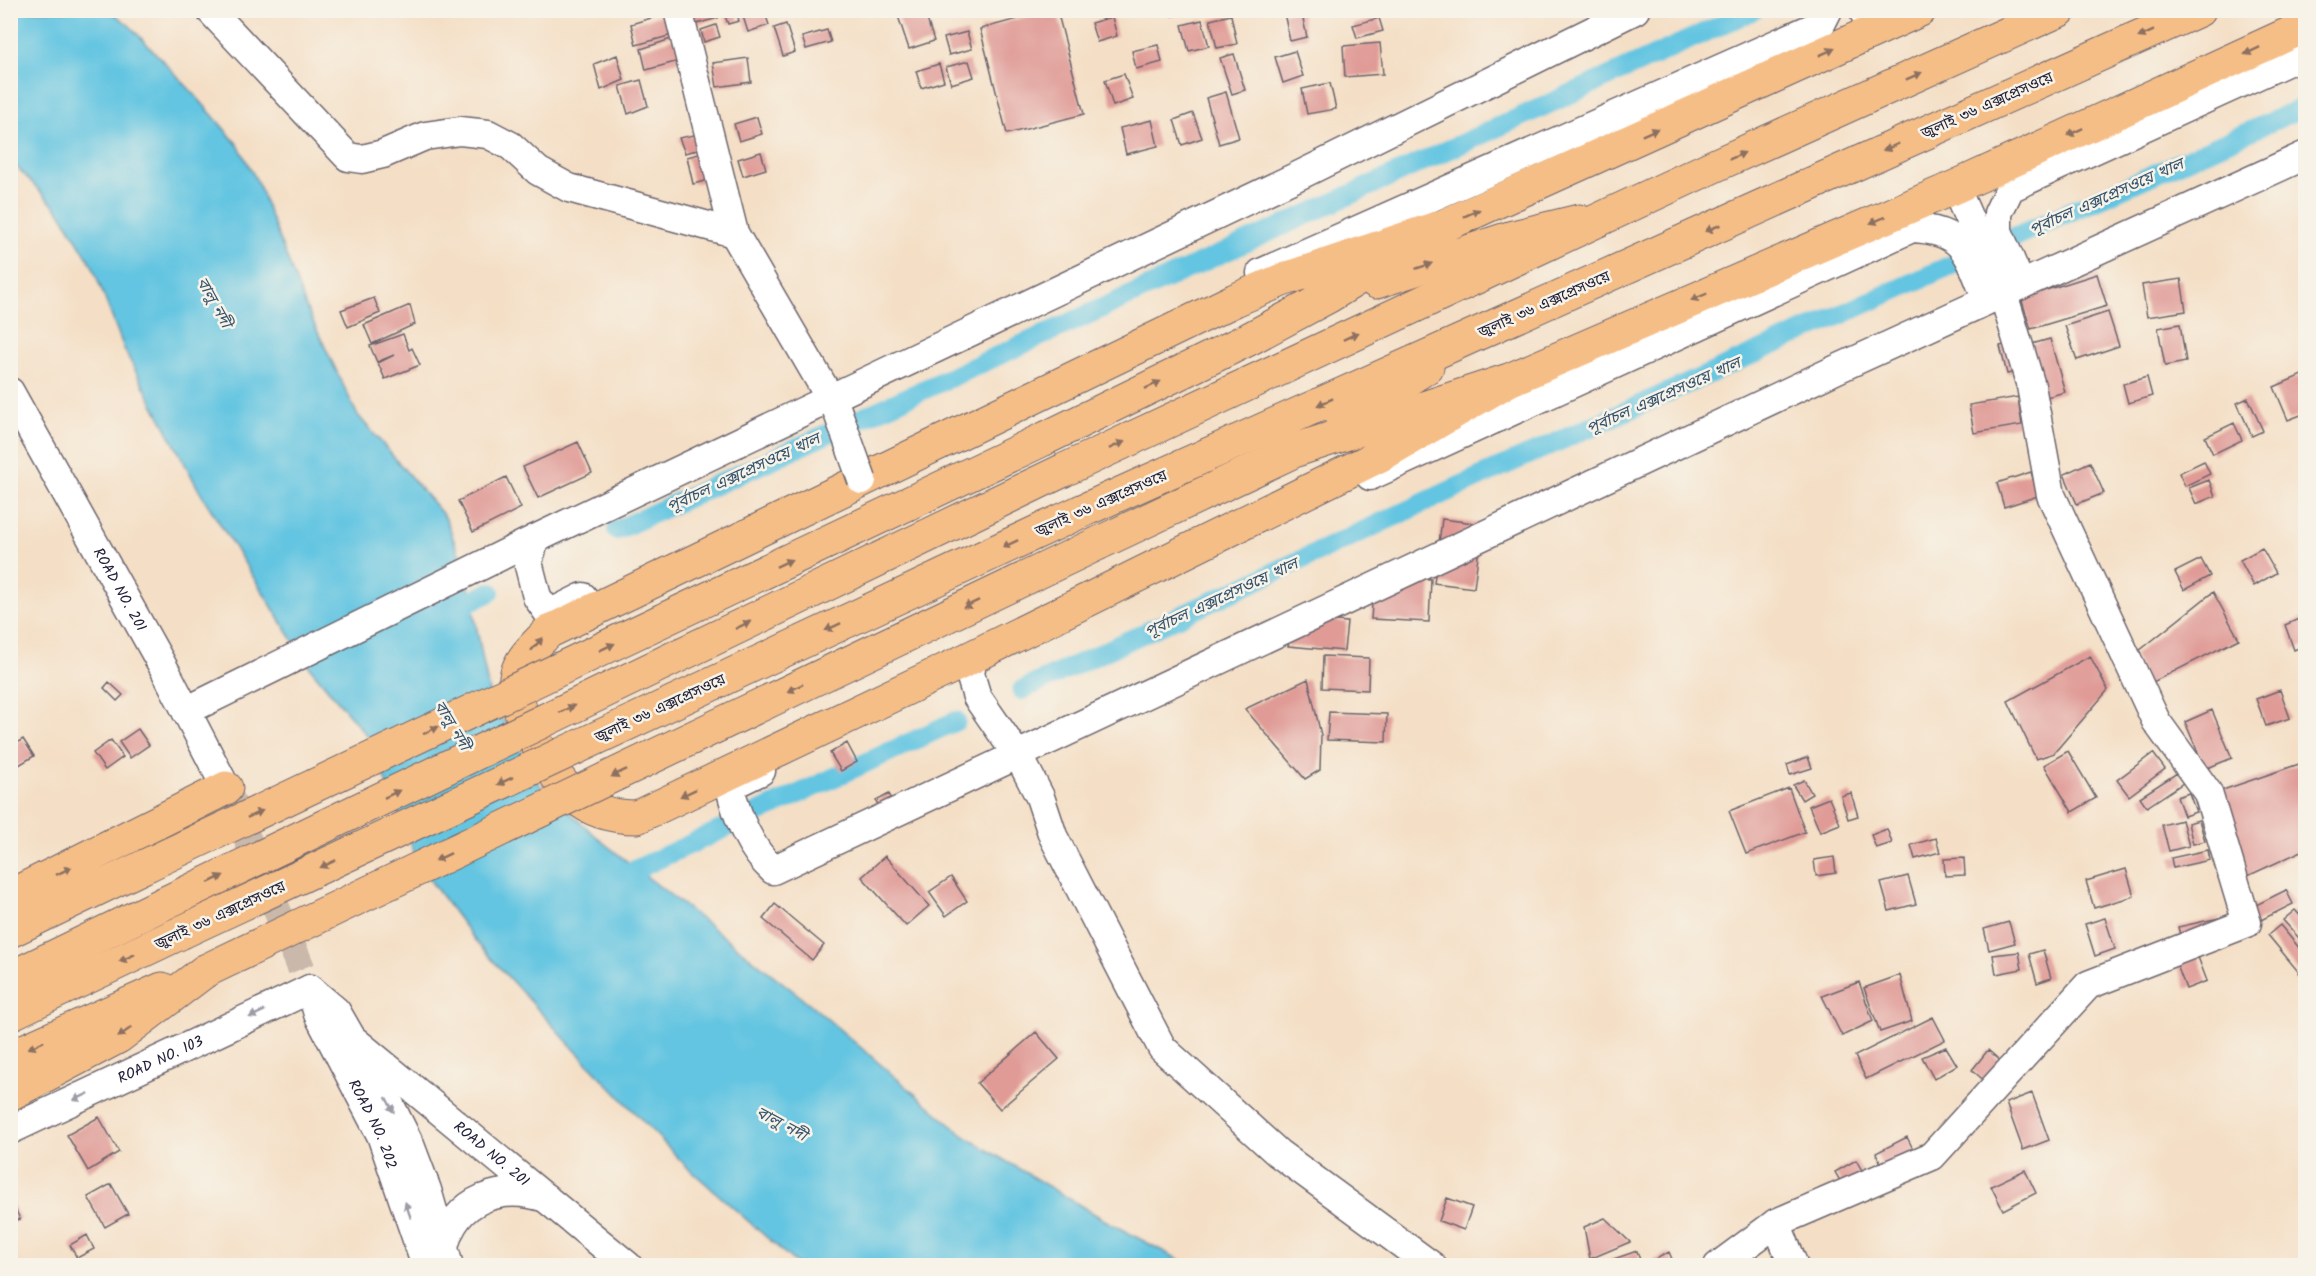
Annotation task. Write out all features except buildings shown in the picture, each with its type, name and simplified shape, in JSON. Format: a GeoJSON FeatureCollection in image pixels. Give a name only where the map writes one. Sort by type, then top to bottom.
{"type":"FeatureCollection","features":[{"type":"Feature","properties":{"kind":"main road"},"geometry":{"type":"LineString","coordinates":[[10,931],[1044,439],[1249,339],[1329,296],[1443,226],[1868,21],[1920,10]]}},
{"type":"Feature","properties":{"kind":"main road"},"geometry":{"type":"LineString","coordinates":[[10,978],[1064,470],[1616,212],[2060,10]]}},
{"type":"Feature","properties":{"kind":"main road","name":"জুলাই ৩৬ এক্সপ্রেসওয়ে"},"geometry":{"type":"LineString","coordinates":[[10,1014],[1082,511],[2199,10]]}},
{"type":"Feature","properties":{"kind":"main road"},"geometry":{"type":"LineString","coordinates":[[1296,450],[1509,380],[1960,200],[2306,26]]}},
{"type":"Feature","properties":{"kind":"main road"},"geometry":{"type":"LineString","coordinates":[[1329,296],[1513,237],[1616,212]]}},
{"type":"Feature","properties":{"kind":"main road"},"geometry":{"type":"LineString","coordinates":[[1443,226],[1282,280],[1235,300],[859,474],[548,632],[527,655],[516,676],[517,696],[522,716],[561,786],[585,803],[612,817],[637,817],[972,663],[1381,455],[1509,380]]}},
{"type":"Feature","properties":{"kind":"main road"},"geometry":{"type":"LineString","coordinates":[[10,1057],[205,971],[1296,450],[1484,331]]}},
{"type":"Feature","properties":{"kind":"main road"},"geometry":{"type":"LineString","coordinates":[[10,896],[226,788]]}},
{"type":"Feature","properties":{"kind":"main road"},"geometry":{"type":"LineString","coordinates":[[10,1094],[118,1037],[205,971]]}},
{"type":"Feature","properties":{"kind":"street"},"geometry":{"type":"LineString","coordinates":[[210,10],[348,157],[362,159],[383,154],[425,136],[460,131],[488,134],[511,146],[538,171],[569,188],[734,232]]}},
{"type":"Feature","properties":{"kind":"street"},"geometry":{"type":"LineString","coordinates":[[678,10],[734,232],[834,404],[859,474]]}},
{"type":"Feature","properties":{"kind":"street"},"geometry":{"type":"LineString","coordinates":[[186,711],[532,541],[834,404],[1635,10]]}},
{"type":"Feature","properties":{"kind":"street"},"geometry":{"type":"LineString","coordinates":[[532,541],[528,562],[537,597],[549,614],[859,474],[1239,283],[1824,17]]}},
{"type":"Feature","properties":{"kind":"street"},"geometry":{"type":"LineString","coordinates":[[2002,292],[1998,213],[2010,188],[2306,53]]}},
{"type":"Feature","properties":{"kind":"street"},"geometry":{"type":"LineString","coordinates":[[2002,292],[1952,235],[1931,229],[1912,228],[1338,491],[972,663],[730,786],[733,799],[758,856],[773,870],[2002,292],[2306,155]]}},
{"type":"Feature","properties":{"kind":"street"},"geometry":{"type":"LineString","coordinates":[[1718,1266],[1776,1222],[1932,1156],[2088,985],[2247,923],[2208,793],[2156,721],[2051,495],[2031,386],[2002,292],[1960,200]]}},
{"type":"Feature","properties":{"kind":"street","name":"ROAD NO. 201"},"geometry":{"type":"LineString","coordinates":[[10,392],[226,788]]}},
{"type":"Feature","properties":{"kind":"street"},"geometry":{"type":"LineString","coordinates":[[972,663],[972,688],[1017,755],[1040,797],[1053,836],[1162,1048],[1278,1153],[1432,1266]]}},
{"type":"Feature","properties":{"kind":"street","name":"ROAD NO. 201"},"geometry":{"type":"LineString","coordinates":[[310,989],[336,1011],[355,1041],[410,1145],[435,1257]]}},
{"type":"Feature","properties":{"kind":"street","name":"ROAD NO. 103"},"geometry":{"type":"LineString","coordinates":[[10,1130],[310,989]]}},
{"type":"Feature","properties":{"kind":"street","name":"ROAD NO. 202"},"geometry":{"type":"LineString","coordinates":[[310,989],[318,1014],[381,1135],[435,1257]]}},
{"type":"Feature","properties":{"kind":"street","name":"ROAD NO. 201"},"geometry":{"type":"LineString","coordinates":[[355,1041],[628,1266]]}},
{"type":"Feature","properties":{"kind":"street"},"geometry":{"type":"LineString","coordinates":[[435,1257],[454,1222],[480,1200],[512,1191],[549,1199]]}},
{"type":"Feature","properties":{"kind":"street"},"geometry":{"type":"LineString","coordinates":[[1776,1222],[1794,1266]]}},
{"type":"Feature","properties":{"kind":"water","name":"বালু নদী"},"geometry":{"type":"Polygon","coordinates":[[[11,11],[110,11],[129,25],[196,96],[238,145],[257,181],[306,307],[357,414],[445,517],[466,572],[490,697],[541,787],[605,844],[810,1004],[964,1136],[1108,1222],[1189,1265],[798,1265],[687,1167],[575,1050],[477,943],[420,867],[368,737],[311,669],[200,492],[125,351],[92,265],[60,212],[11,161],[11,11]]]}},
{"type":"Feature","properties":{"kind":"waterway","name":"পূর্বাচল এক্সপ্রেসওয়ে খাল"},"geometry":{"type":"LineString","coordinates":[[617,530],[1754,10]]}},
{"type":"Feature","properties":{"kind":"waterway","name":"পূর্বাচল এক্সপ্রেসওয়ে খাল"},"geometry":{"type":"LineString","coordinates":[[1022,690],[1479,477],[2306,106]]}},
{"type":"Feature","properties":{"kind":"waterway","name":"পূর্বাচল এক্সপ্রেসওয়ে খাল"},"geometry":{"type":"LineString","coordinates":[[449,612],[490,592]]}},
{"type":"Feature","properties":{"kind":"waterway","name":"পূর্বাচল এক্সপ্রেসওয়ে খাল"},"geometry":{"type":"LineString","coordinates":[[613,880],[956,721]]}},
{"type":"Feature","properties":{"kind":"tunnel"},"geometry":{"type":"LineString","coordinates":[[226,788],[310,989]]}}]}
